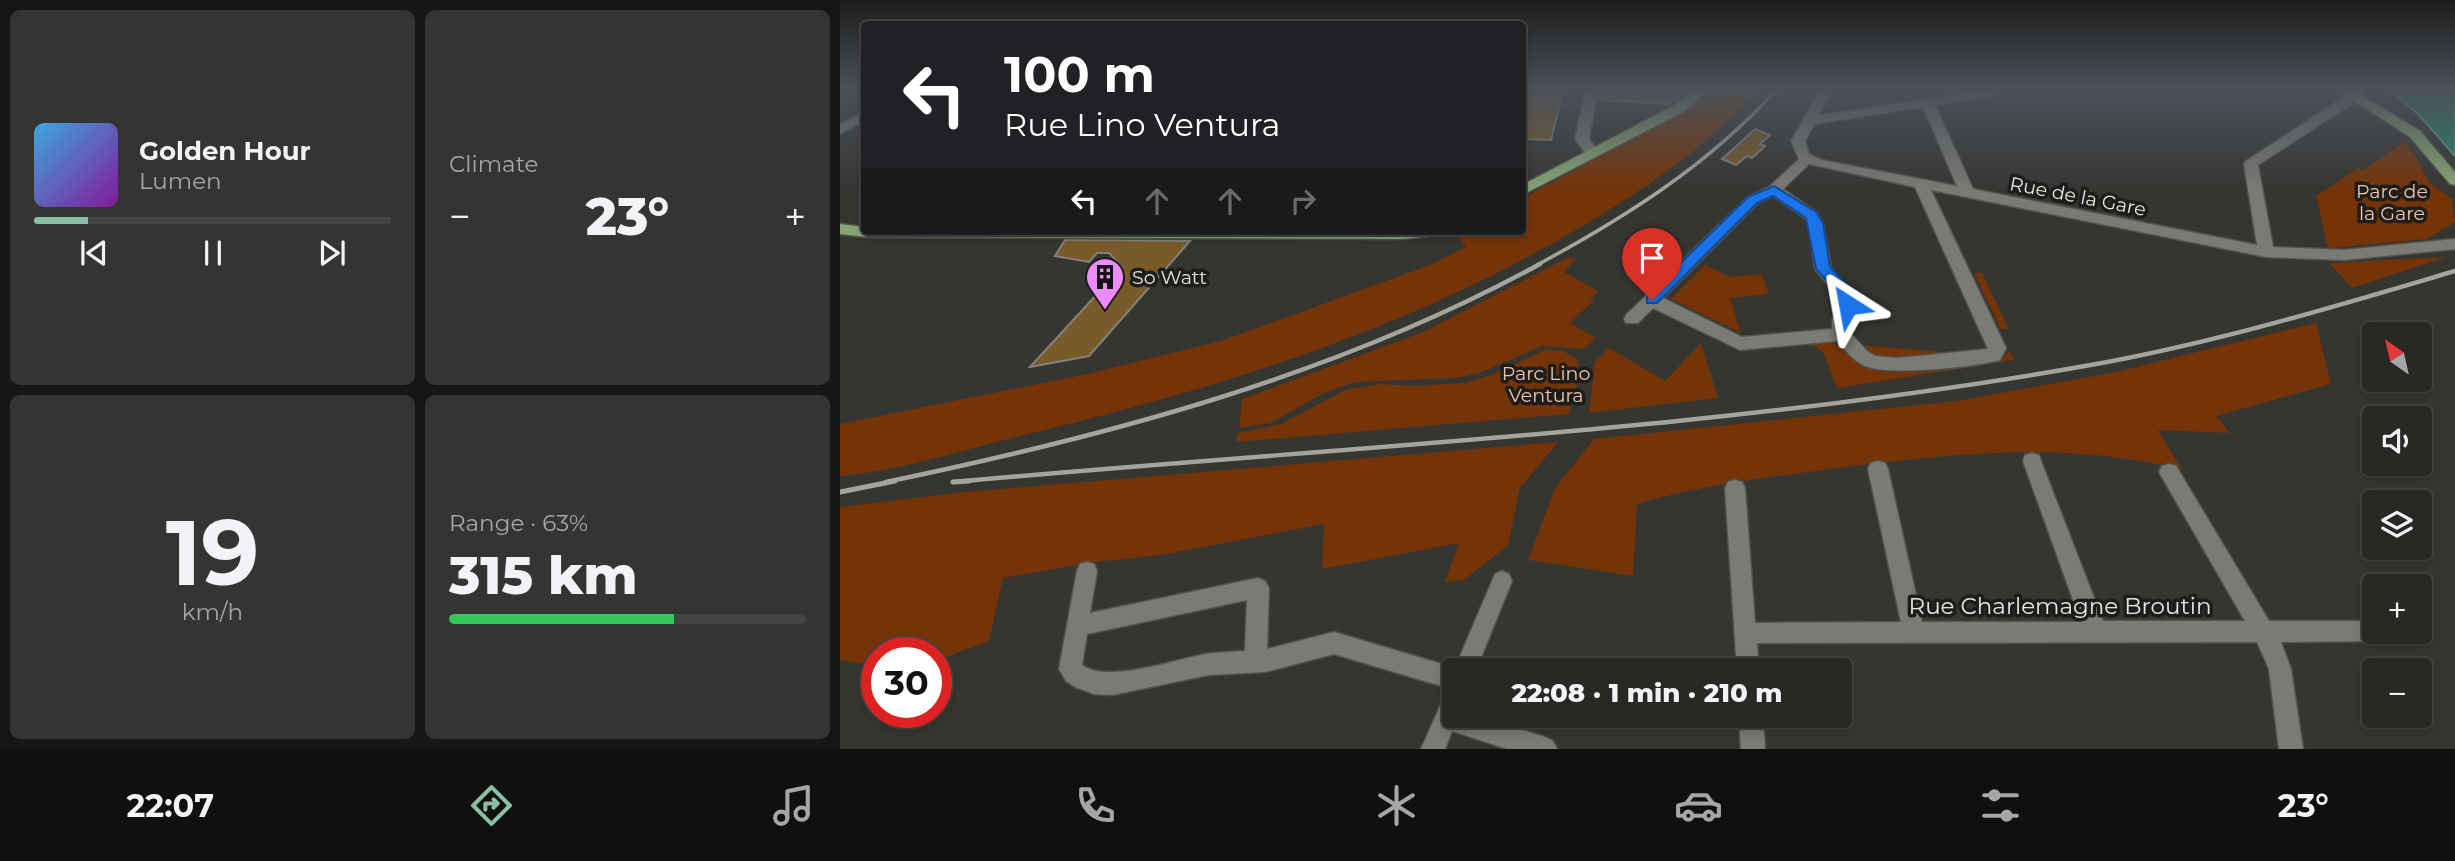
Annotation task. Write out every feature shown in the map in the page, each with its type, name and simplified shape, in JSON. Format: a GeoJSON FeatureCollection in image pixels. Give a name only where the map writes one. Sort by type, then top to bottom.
{"type":"FeatureCollection","features":[{"type":"Feature","properties":{"kind":"main road"},"geometry":{"type":"LineString","coordinates":[[1526,189],[1652,123]]}},
{"type":"Feature","properties":{"kind":"main road"},"geometry":{"type":"LineString","coordinates":[[2398,123],[2415,134],[2455,181]]}},
{"type":"Feature","properties":{"kind":"main road"},"geometry":{"type":"LineString","coordinates":[[2406,123],[2424,133],[2455,169]]}},
{"type":"Feature","properties":{"kind":"main road"},"geometry":{"type":"LineString","coordinates":[[840,229],[861,229]]}},
{"type":"Feature","properties":{"kind":"street"},"geometry":{"type":"LineString","coordinates":[[1585,123],[1582,139],[1593,154]]}},
{"type":"Feature","properties":{"kind":"street"},"geometry":{"type":"LineString","coordinates":[[1632,319],[1807,159],[1798,146],[1808,123]]}},
{"type":"Feature","properties":{"kind":"street"},"geometry":{"type":"LineString","coordinates":[[1937,123],[1968,194]]}},
{"type":"Feature","properties":{"kind":"street"},"geometry":{"type":"LineString","coordinates":[[2266,252],[2251,164],[2306,123]]}},
{"type":"Feature","properties":{"kind":"street","name":"Rue de la Gare"},"geometry":{"type":"LineString","coordinates":[[1807,159],[1968,194],[2266,252],[2327,256],[2426,249],[2455,244]]}},
{"type":"Feature","properties":{"kind":"street"},"geometry":{"type":"LineString","coordinates":[[1769,191],[1804,208],[1816,223],[1823,269],[1849,300],[1840,320],[1842,334],[1861,356],[1879,364],[1994,355],[1997,348],[1921,184]]}},
{"type":"Feature","properties":{"kind":"street","name":"Rue de la Gare"},"geometry":{"type":"LineString","coordinates":[[2426,249],[2455,252]]}},
{"type":"Feature","properties":{"kind":"street"},"geometry":{"type":"LineString","coordinates":[[1652,300],[1740,344],[1842,334]]}},
{"type":"Feature","properties":{"kind":"street"},"geometry":{"type":"LineString","coordinates":[[2032,460],[2097,634]]}},
{"type":"Feature","properties":{"kind":"street"},"geometry":{"type":"LineString","coordinates":[[1878,469],[1914,633]]}},
{"type":"Feature","properties":{"kind":"street"},"geometry":{"type":"LineString","coordinates":[[2169,472],[2263,631],[2280,669],[2291,749]]}},
{"type":"Feature","properties":{"kind":"street"},"geometry":{"type":"LineString","coordinates":[[1735,488],[1747,658]]}},
{"type":"Feature","properties":{"kind":"street"},"geometry":{"type":"LineString","coordinates":[[1087,571],[1070,668],[1076,676],[1096,683],[1112,684],[1209,664],[1256,661],[1334,643],[1442,674]]}},
{"type":"Feature","properties":{"kind":"street"},"geometry":{"type":"LineString","coordinates":[[1470,658],[1502,581]]}},
{"type":"Feature","properties":{"kind":"street"},"geometry":{"type":"LineString","coordinates":[[1077,626],[1258,588],[1256,661]]}},
{"type":"Feature","properties":{"kind":"street","name":"Rue Charlemagne Broutin"},"geometry":{"type":"LineString","coordinates":[[1745,633],[2097,634],[2362,631]]}},
{"type":"Feature","properties":{"kind":"street"},"geometry":{"type":"LineString","coordinates":[[1433,749],[1442,727]]}},
{"type":"Feature","properties":{"kind":"street"},"geometry":{"type":"LineString","coordinates":[[1496,728],[1545,749]]}},
{"type":"Feature","properties":{"kind":"street"},"geometry":{"type":"LineString","coordinates":[[1752,728],[1753,749]]}},
{"type":"Feature","properties":{"kind":"green space"},"geometry":{"type":"Polygon","coordinates":[[[1662,123],[1725,123],[1673,167],[1576,230],[1443,299],[1374,328],[1233,378],[1161,400],[907,465],[840,476],[840,424],[1088,374],[1221,341],[1430,265],[1466,247],[1457,235],[1526,235],[1526,196],[1662,123]]]}},
{"type":"Feature","properties":{"kind":"green space","name":"Parc de la Gare"},"geometry":{"type":"Polygon","coordinates":[[[2404,142],[2415,155],[2429,182],[2452,199],[2455,222],[2427,239],[2328,248],[2316,196],[2358,168],[2363,170],[2404,142]]]}},
{"type":"Feature","properties":{"kind":"green space","name":"Parc Lino Ventura"},"geometry":{"type":"Polygon","coordinates":[[[1569,257],[1575,260],[1564,272],[1598,291],[1591,298],[1594,300],[1570,323],[1596,338],[1584,349],[1543,346],[1479,373],[1456,378],[1355,382],[1324,393],[1271,423],[1239,428],[1242,399],[1423,332],[1569,257]]]}},
{"type":"Feature","properties":{"kind":"green space"},"geometry":{"type":"Polygon","coordinates":[[[2447,257],[2352,288],[2329,263],[2447,257]]]}},
{"type":"Feature","properties":{"kind":"green space"},"geometry":{"type":"Polygon","coordinates":[[[1705,265],[1730,277],[1762,274],[1769,294],[1730,298],[1741,333],[1671,299],[1705,265]]]}},
{"type":"Feature","properties":{"kind":"green space"},"geometry":{"type":"Polygon","coordinates":[[[1974,273],[1982,273],[2009,329],[2001,329],[1974,273]]]}},
{"type":"Feature","properties":{"kind":"green space"},"geometry":{"type":"Polygon","coordinates":[[[2316,323],[2331,384],[2216,416],[2230,433],[2158,430],[2182,470],[2095,455],[2007,453],[1919,459],[1782,476],[1709,487],[1637,504],[1633,576],[1528,560],[1555,488],[1594,439],[1957,401],[2116,372],[2316,323]]]}},
{"type":"Feature","properties":{"kind":"green space"},"geometry":{"type":"Polygon","coordinates":[[[1830,342],[1865,366],[1885,371],[1916,372],[1993,362],[2002,359],[2010,350],[2014,360],[1837,388],[1823,352],[1811,344],[1830,342]]]}},
{"type":"Feature","properties":{"kind":"green space","name":"Parc Lino Ventura"},"geometry":{"type":"Polygon","coordinates":[[[1701,343],[1718,398],[1589,413],[1595,362],[1609,348],[1665,381],[1701,343]]]}},
{"type":"Feature","properties":{"kind":"green space"},"geometry":{"type":"Polygon","coordinates":[[[1856,345],[1956,353],[1882,361],[1856,345]]]}},
{"type":"Feature","properties":{"kind":"green space","name":"Parc Lino Ventura"},"geometry":{"type":"Polygon","coordinates":[[[1545,350],[1563,351],[1577,359],[1579,377],[1569,414],[1236,442],[1238,433],[1281,424],[1345,390],[1380,384],[1414,386],[1464,383],[1497,373],[1545,350]]]}},
{"type":"Feature","properties":{"kind":"green space"},"geometry":{"type":"Polygon","coordinates":[[[1558,442],[1520,488],[1508,545],[1464,580],[1445,582],[1459,543],[1322,569],[1324,524],[1161,555],[1086,563],[1003,578],[989,641],[952,655],[952,637],[861,637],[861,663],[840,660],[840,507],[966,492],[1558,442]]]}},
{"type":"Feature","properties":{"kind":"shaded area"},"geometry":{"type":"Polygon","coordinates":[[[2426,123],[2455,123],[2455,156],[2426,123]]]}},
{"type":"Feature","properties":{"kind":"building"},"geometry":{"type":"Polygon","coordinates":[[[1526,123],[1555,123],[1551,140],[1526,139],[1526,123]]]}},
{"type":"Feature","properties":{"kind":"building"},"geometry":{"type":"Polygon","coordinates":[[[1755,129],[1770,135],[1760,144],[1765,146],[1752,158],[1747,156],[1736,165],[1722,159],[1755,129]]]}},
{"type":"Feature","properties":{"kind":"building","name":"So Watt"},"geometry":{"type":"Polygon","coordinates":[[[1065,240],[1190,241],[1089,356],[1030,367],[1122,267],[1109,253],[1097,253],[1089,262],[1055,256],[1065,240]]]}},
{"type":"Feature","properties":{"kind":"railway"},"geometry":{"type":"LineString","coordinates":[[1537,265],[1603,228],[1665,187],[1743,123]]}},
{"type":"Feature","properties":{"kind":"railway"},"geometry":{"type":"LineString","coordinates":[[886,482],[1055,444],[1222,397],[1384,338],[1463,303],[1540,264]]}},
{"type":"Feature","properties":{"kind":"railway"},"geometry":{"type":"LineString","coordinates":[[969,481],[953,482],[1520,436],[1804,407],[1944,388],[2085,366],[2179,347],[2272,324],[2455,271]]}},
{"type":"Feature","properties":{"kind":"railway"},"geometry":{"type":"LineString","coordinates":[[840,492],[895,481]]}},
{"type":"Feature","properties":{"kind":"place","name":"So Watt"},"geometry":{"type":"Point","coordinates":[1105,311]}},
{"type":"Feature","properties":{"kind":"route"},"geometry":{"type":"LineString","coordinates":[[1652,300],[1753,200],[1774,190],[1811,215],[1816,223],[1823,269],[1844,291],[1849,300],[1848,305]]}}]}
